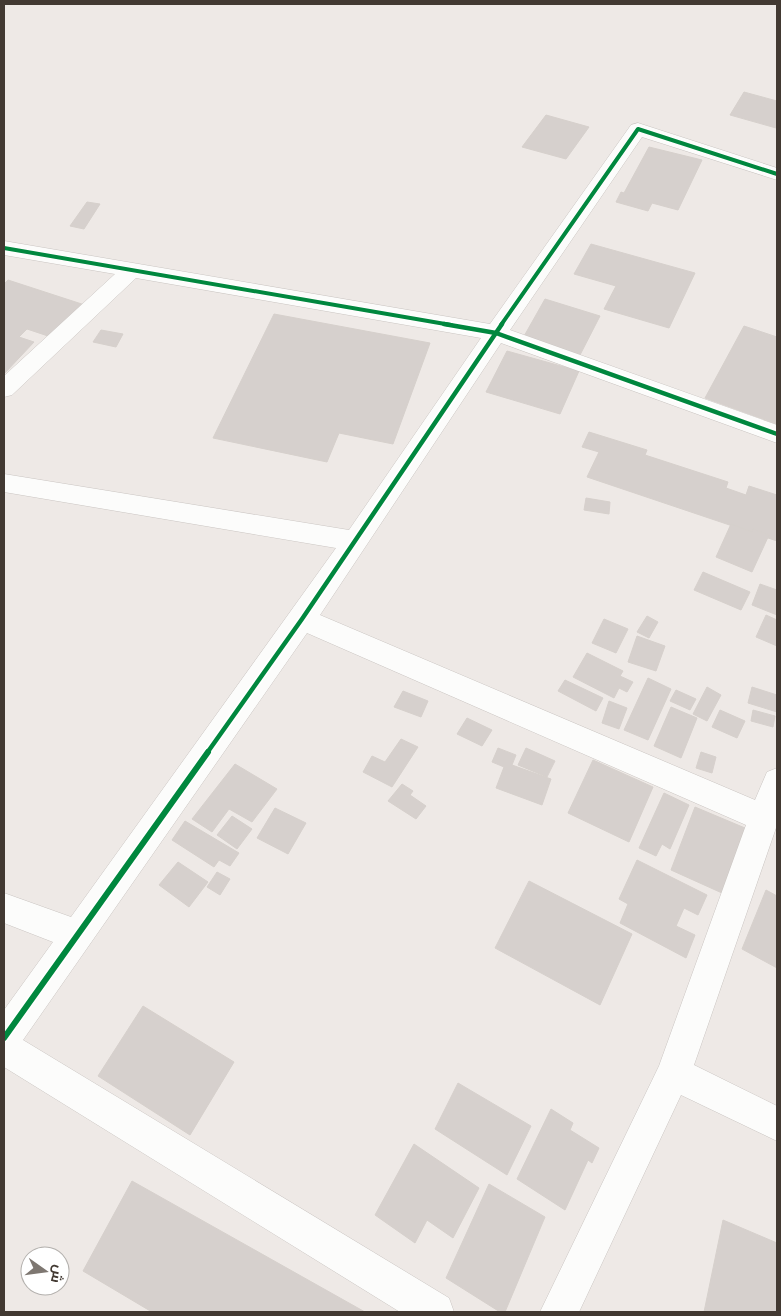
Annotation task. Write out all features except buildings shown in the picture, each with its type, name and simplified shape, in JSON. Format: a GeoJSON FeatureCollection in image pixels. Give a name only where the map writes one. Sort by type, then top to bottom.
{"type":"FeatureCollection","features":[{"type":"Feature","properties":{"kind":"street"},"geometry":{"type":"LineString","coordinates":[[4,1038],[302,619],[496,333],[638,129],[777,174]]}},
{"type":"Feature","properties":{"kind":"street"},"geometry":{"type":"LineString","coordinates":[[4,248],[496,333],[777,434]]}},
{"type":"Feature","properties":{"kind":"street"},"geometry":{"type":"LineString","coordinates":[[4,389],[132,270]]}},
{"type":"Feature","properties":{"kind":"street"},"geometry":{"type":"LineString","coordinates":[[4,484],[355,540]]}},
{"type":"Feature","properties":{"kind":"street"},"geometry":{"type":"LineString","coordinates":[[302,619],[765,819]]}},
{"type":"Feature","properties":{"kind":"street"},"geometry":{"type":"LineString","coordinates":[[559,1312],[674,1073],[777,781]]}},
{"type":"Feature","properties":{"kind":"street"},"geometry":{"type":"LineString","coordinates":[[4,908],[78,934]]}},
{"type":"Feature","properties":{"kind":"street"},"geometry":{"type":"LineString","coordinates":[[4,1048],[434,1312]]}},
{"type":"Feature","properties":{"kind":"street"},"geometry":{"type":"LineString","coordinates":[[674,1073],[777,1124]]}},
{"type":"Feature","properties":{"kind":"cycle path"},"geometry":{"type":"LineString","coordinates":[[4,1038],[302,619],[496,333],[638,129],[777,174]]}},
{"type":"Feature","properties":{"kind":"cycle path"},"geometry":{"type":"LineString","coordinates":[[4,248],[496,333],[777,434]]}}]}
